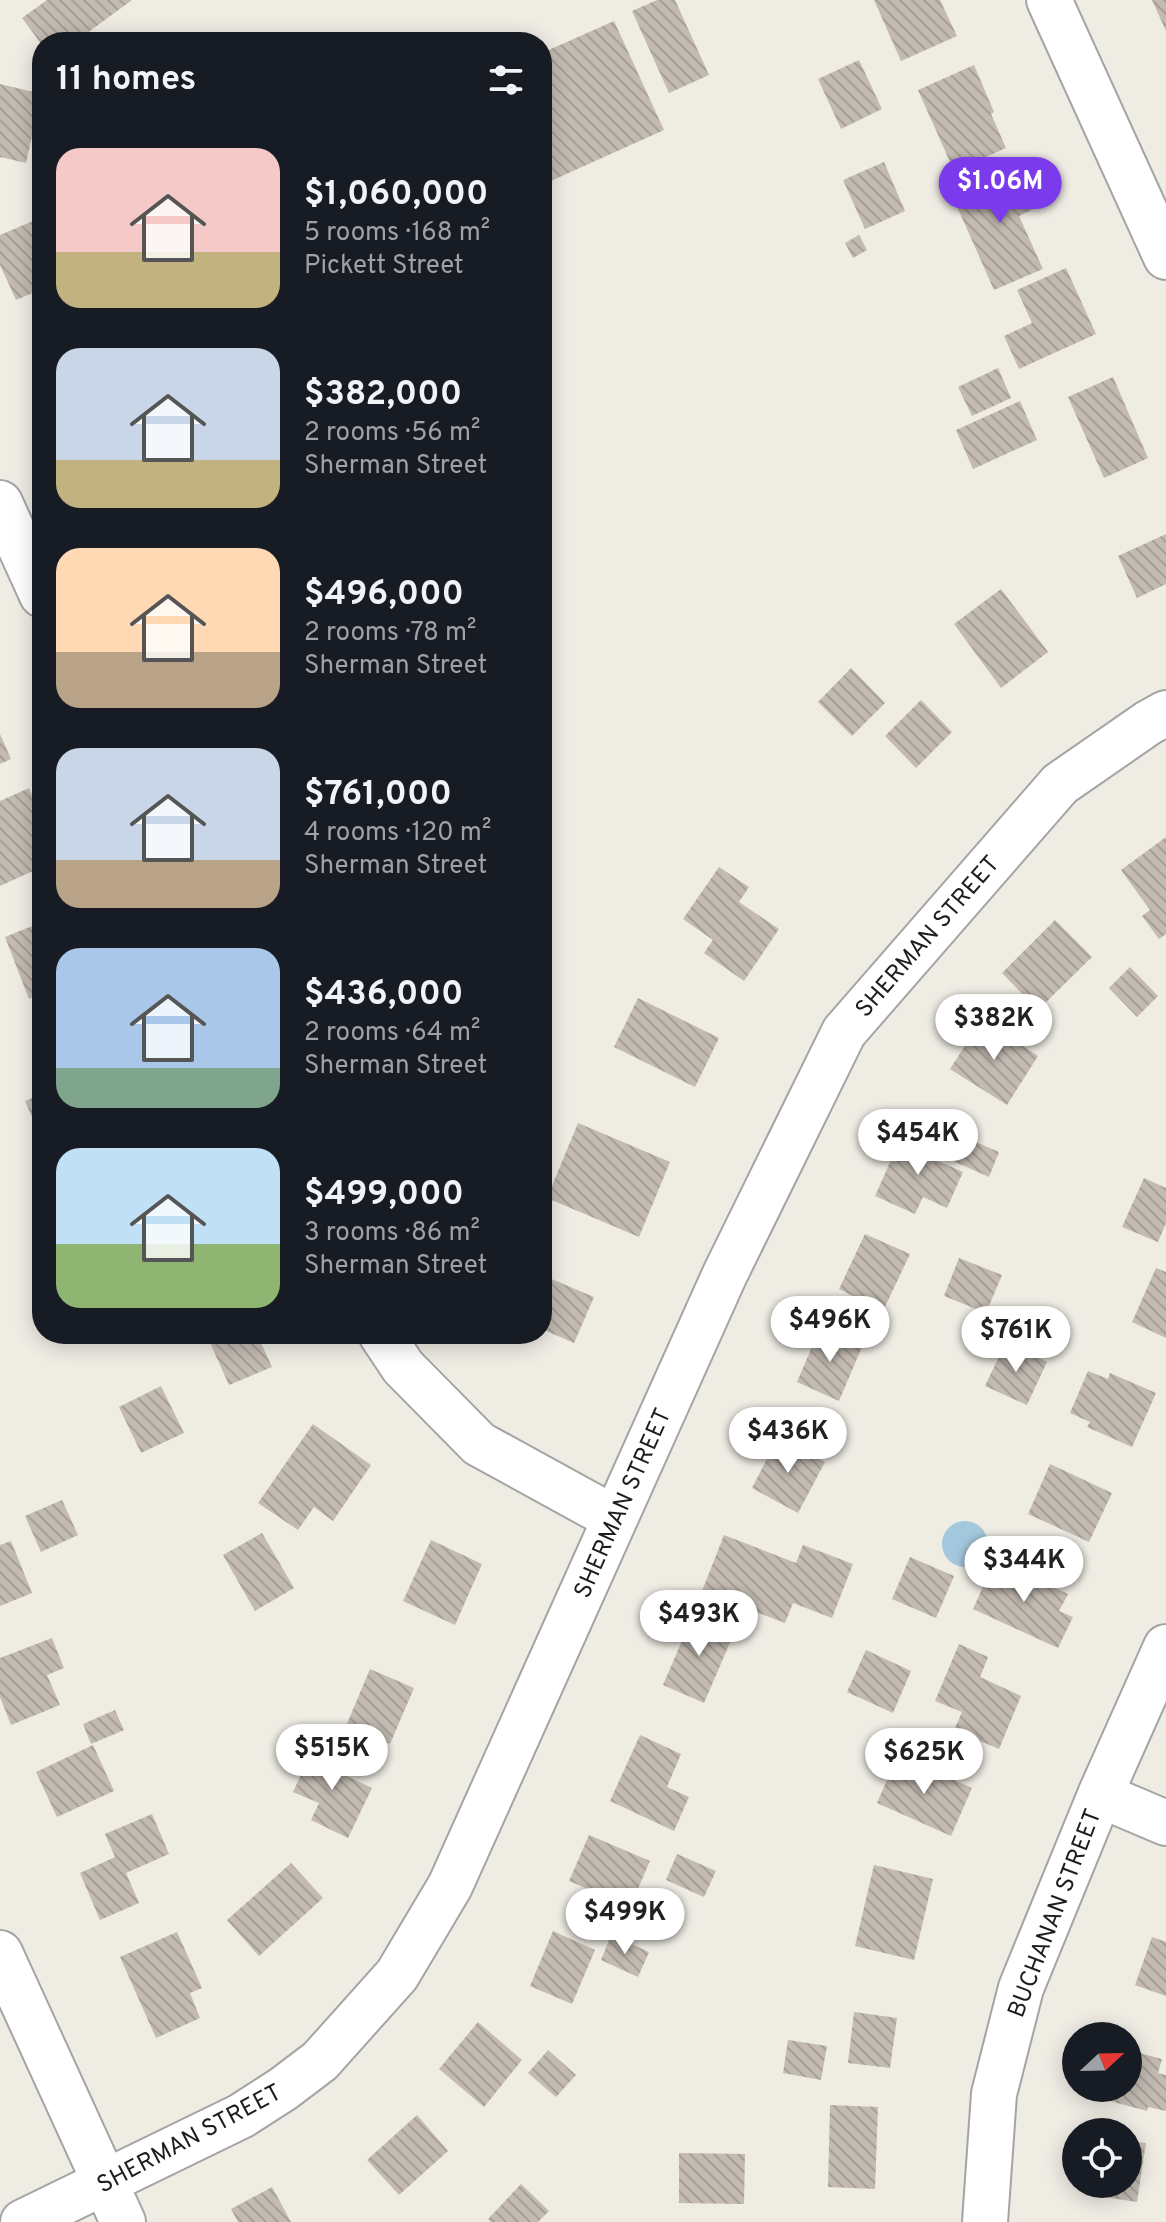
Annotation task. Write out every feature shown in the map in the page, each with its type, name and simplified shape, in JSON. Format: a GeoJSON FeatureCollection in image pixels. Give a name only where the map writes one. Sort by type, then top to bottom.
{"type":"FeatureCollection","features":[{"type":"Feature","properties":{"kind":"street"},"geometry":{"type":"LineString","coordinates":[[1049,0],[1166,257]]}},
{"type":"Feature","properties":{"kind":"street"},"geometry":{"type":"LineString","coordinates":[[0,503],[32,573]]}},
{"type":"Feature","properties":{"kind":"street","name":"SHERMAN STREET"},"geometry":{"type":"LineString","coordinates":[[23,2222],[114,2203],[320,2061],[397,1975],[450,1886],[725,1274],[844,1032],[1060,784],[1166,713]]}},
{"type":"Feature","properties":{"kind":"street"},"geometry":{"type":"LineString","coordinates":[[388,1344],[403,1367],[479,1444],[614,1518]]}},
{"type":"Feature","properties":{"kind":"street","name":"BUCHANAN STREET"},"geometry":{"type":"LineString","coordinates":[[985,2222],[994,2094],[1021,1988],[1100,1795],[1166,1647]]}},
{"type":"Feature","properties":{"kind":"street","name":"BUCHANAN STREET"},"geometry":{"type":"LineString","coordinates":[[1100,1795],[1166,1823]]}},
{"type":"Feature","properties":{"kind":"street"},"geometry":{"type":"LineString","coordinates":[[0,1953],[114,2203]]}},
{"type":"Feature","properties":{"kind":"water"},"geometry":{"type":"Polygon","coordinates":[[[965,1521],[981,1528],[988,1544],[981,1560],[965,1567],[949,1560],[942,1544],[949,1528],[965,1521]]]}},
{"type":"Feature","properties":{"kind":"building"},"geometry":{"type":"Polygon","coordinates":[[[47,0],[132,0],[89,32],[32,32],[22,18],[47,0]]]}},
{"type":"Feature","properties":{"kind":"building"},"geometry":{"type":"Polygon","coordinates":[[[657,0],[675,0],[709,75],[669,93],[632,11],[657,0]]]}},
{"type":"Feature","properties":{"kind":"building"},"geometry":{"type":"Polygon","coordinates":[[[874,0],[940,0],[957,36],[901,61],[874,0]]]}},
{"type":"Feature","properties":{"kind":"building"},"geometry":{"type":"Polygon","coordinates":[[[1152,0],[1166,0],[1166,31],[1152,0]]]}},
{"type":"Feature","properties":{"kind":"building"},"geometry":{"type":"Polygon","coordinates":[[[614,21],[664,130],[552,180],[552,49],[614,21]]]}},
{"type":"Feature","properties":{"kind":"building"},"geometry":{"type":"Polygon","coordinates":[[[859,60],[882,109],[841,129],[818,79],[859,60]]]}},
{"type":"Feature","properties":{"kind":"building"},"geometry":{"type":"Polygon","coordinates":[[[974,65],[1006,148],[954,171],[918,90],[974,65]]]}},
{"type":"Feature","properties":{"kind":"building"},"geometry":{"type":"Polygon","coordinates":[[[0,84],[32,92],[32,136],[26,163],[0,157],[0,84]]]}},
{"type":"Feature","properties":{"kind":"building"},"geometry":{"type":"Polygon","coordinates":[[[884,162],[905,211],[865,229],[843,180],[884,162]]]}},
{"type":"Feature","properties":{"kind":"building"},"geometry":{"type":"Polygon","coordinates":[[[1018,163],[1038,207],[1019,216],[1043,269],[994,290],[951,193],[1018,163]]]}},
{"type":"Feature","properties":{"kind":"building"},"geometry":{"type":"Polygon","coordinates":[[[32,222],[32,293],[16,300],[0,265],[0,235],[32,222]]]}},
{"type":"Feature","properties":{"kind":"building"},"geometry":{"type":"Polygon","coordinates":[[[859,235],[867,250],[853,258],[845,243],[859,235]]]}},
{"type":"Feature","properties":{"kind":"building"},"geometry":{"type":"Polygon","coordinates":[[[1066,268],[1096,334],[1019,369],[1004,336],[1032,323],[1017,290],[1066,268]]]}},
{"type":"Feature","properties":{"kind":"building"},"geometry":{"type":"Polygon","coordinates":[[[998,368],[1011,398],[972,416],[958,387],[998,368]]]}},
{"type":"Feature","properties":{"kind":"building"},"geometry":{"type":"Polygon","coordinates":[[[1113,377],[1148,458],[1104,478],[1068,397],[1113,377]]]}},
{"type":"Feature","properties":{"kind":"building"},"geometry":{"type":"Polygon","coordinates":[[[1020,401],[1037,440],[973,469],[956,430],[1020,401]]]}},
{"type":"Feature","properties":{"kind":"building"},"geometry":{"type":"Polygon","coordinates":[[[1166,534],[1166,584],[1137,598],[1118,556],[1166,534]]]}},
{"type":"Feature","properties":{"kind":"building"},"geometry":{"type":"Polygon","coordinates":[[[1001,589],[1048,652],[1001,688],[954,624],[1001,589]]]}},
{"type":"Feature","properties":{"kind":"building"},"geometry":{"type":"Polygon","coordinates":[[[851,668],[885,703],[852,736],[818,702],[851,668]]]}},
{"type":"Feature","properties":{"kind":"building"},"geometry":{"type":"Polygon","coordinates":[[[921,700],[952,732],[916,768],[885,736],[921,700]]]}},
{"type":"Feature","properties":{"kind":"building"},"geometry":{"type":"Polygon","coordinates":[[[0,734],[11,759],[0,764],[0,734]]]}},
{"type":"Feature","properties":{"kind":"building"},"geometry":{"type":"Polygon","coordinates":[[[29,788],[32,795],[32,872],[0,886],[0,801],[29,788]]]}},
{"type":"Feature","properties":{"kind":"building"},"geometry":{"type":"Polygon","coordinates":[[[1166,837],[1166,934],[1159,939],[1142,916],[1150,910],[1121,870],[1166,837]]]}},
{"type":"Feature","properties":{"kind":"building"},"geometry":{"type":"Polygon","coordinates":[[[719,867],[749,887],[739,902],[779,929],[744,981],[704,953],[713,940],[683,919],[719,867]]]}},
{"type":"Feature","properties":{"kind":"building"},"geometry":{"type":"Polygon","coordinates":[[[1055,920],[1092,957],[1038,1010],[1002,973],[1055,920]]]}},
{"type":"Feature","properties":{"kind":"building"},"geometry":{"type":"Polygon","coordinates":[[[32,926],[32,998],[29,999],[5,937],[32,926]]]}},
{"type":"Feature","properties":{"kind":"building"},"geometry":{"type":"Polygon","coordinates":[[[1130,967],[1158,996],[1137,1017],[1109,988],[1130,967]]]}},
{"type":"Feature","properties":{"kind":"building"},"geometry":{"type":"Polygon","coordinates":[[[638,998],[719,1038],[695,1087],[614,1047],[638,998]]]}},
{"type":"Feature","properties":{"kind":"building"},"geometry":{"type":"Polygon","coordinates":[[[982,1019],[1038,1056],[1007,1105],[950,1069],[982,1019]]]}},
{"type":"Feature","properties":{"kind":"building"},"geometry":{"type":"Polygon","coordinates":[[[32,1098],[32,1117],[25,1101],[32,1098]]]}},
{"type":"Feature","properties":{"kind":"building"},"geometry":{"type":"Polygon","coordinates":[[[578,1123],[670,1162],[639,1237],[552,1200],[552,1186],[578,1123]]]}},
{"type":"Feature","properties":{"kind":"building"},"geometry":{"type":"Polygon","coordinates":[[[903,1133],[941,1151],[936,1160],[963,1172],[947,1208],[923,1197],[915,1214],[875,1196],[903,1133]]]}},
{"type":"Feature","properties":{"kind":"building"},"geometry":{"type":"Polygon","coordinates":[[[962,1136],[999,1152],[989,1177],[951,1160],[962,1136]]]}},
{"type":"Feature","properties":{"kind":"building"},"geometry":{"type":"Polygon","coordinates":[[[1144,1178],[1166,1188],[1166,1223],[1158,1242],[1122,1227],[1144,1178]]]}},
{"type":"Feature","properties":{"kind":"building"},"geometry":{"type":"Polygon","coordinates":[[[865,1234],[910,1254],[883,1311],[839,1289],[865,1234]]]}},
{"type":"Feature","properties":{"kind":"building"},"geometry":{"type":"Polygon","coordinates":[[[959,1258],[1002,1275],[986,1313],[944,1296],[959,1258]]]}},
{"type":"Feature","properties":{"kind":"building"},"geometry":{"type":"Polygon","coordinates":[[[1156,1268],[1166,1272],[1166,1338],[1132,1322],[1156,1268]]]}},
{"type":"Feature","properties":{"kind":"building"},"geometry":{"type":"Polygon","coordinates":[[[552,1279],[594,1297],[574,1343],[552,1333],[552,1279]]]}},
{"type":"Feature","properties":{"kind":"building"},"geometry":{"type":"Polygon","coordinates":[[[820,1328],[862,1347],[839,1401],[797,1382],[820,1328]]]}},
{"type":"Feature","properties":{"kind":"building"},"geometry":{"type":"Polygon","coordinates":[[[1006,1342],[1047,1362],[1027,1405],[985,1386],[1006,1342]]]}},
{"type":"Feature","properties":{"kind":"building"},"geometry":{"type":"Polygon","coordinates":[[[211,1344],[262,1344],[272,1367],[229,1385],[211,1344]]]}},
{"type":"Feature","properties":{"kind":"building"},"geometry":{"type":"Polygon","coordinates":[[[1088,1371],[1108,1379],[1110,1373],[1156,1393],[1132,1447],[1087,1427],[1090,1422],[1070,1413],[1088,1371]]]}},
{"type":"Feature","properties":{"kind":"building"},"geometry":{"type":"Polygon","coordinates":[[[161,1386],[184,1433],[141,1453],[119,1407],[161,1386]]]}},
{"type":"Feature","properties":{"kind":"building"},"geometry":{"type":"Polygon","coordinates":[[[313,1424],[371,1465],[333,1521],[314,1507],[298,1530],[258,1503],[313,1424]]]}},
{"type":"Feature","properties":{"kind":"building"},"geometry":{"type":"Polygon","coordinates":[[[778,1437],[825,1462],[798,1513],[752,1488],[778,1437]]]}},
{"type":"Feature","properties":{"kind":"building"},"geometry":{"type":"Polygon","coordinates":[[[1050,1464],[1112,1493],[1089,1542],[1028,1514],[1050,1464]]]}},
{"type":"Feature","properties":{"kind":"building"},"geometry":{"type":"Polygon","coordinates":[[[62,1500],[78,1535],[41,1552],[25,1516],[62,1500]]]}},
{"type":"Feature","properties":{"kind":"building"},"geometry":{"type":"Polygon","coordinates":[[[262,1533],[294,1588],[255,1611],[223,1555],[262,1533]]]}},
{"type":"Feature","properties":{"kind":"building"},"geometry":{"type":"Polygon","coordinates":[[[724,1535],[796,1563],[803,1545],[853,1564],[832,1618],[793,1603],[785,1623],[702,1591],[724,1535]]]}},
{"type":"Feature","properties":{"kind":"building"},"geometry":{"type":"Polygon","coordinates":[[[431,1540],[482,1564],[455,1625],[403,1601],[431,1540]]]}},
{"type":"Feature","properties":{"kind":"building"},"geometry":{"type":"Polygon","coordinates":[[[11,1541],[32,1593],[0,1606],[0,1545],[11,1541]]]}},
{"type":"Feature","properties":{"kind":"building"},"geometry":{"type":"Polygon","coordinates":[[[910,1557],[954,1576],[936,1618],[892,1599],[910,1557]]]}},
{"type":"Feature","properties":{"kind":"building"},"geometry":{"type":"Polygon","coordinates":[[[995,1560],[1068,1594],[1059,1611],[1073,1617],[1058,1648],[973,1609],[995,1560]]]}},
{"type":"Feature","properties":{"kind":"building"},"geometry":{"type":"Polygon","coordinates":[[[694,1613],[735,1631],[704,1703],[663,1685],[694,1613]]]}},
{"type":"Feature","properties":{"kind":"building"},"geometry":{"type":"Polygon","coordinates":[[[52,1638],[64,1668],[47,1675],[60,1705],[11,1725],[0,1697],[0,1658],[52,1638]]]}},
{"type":"Feature","properties":{"kind":"building"},"geometry":{"type":"Polygon","coordinates":[[[959,1644],[988,1657],[980,1677],[1021,1696],[999,1749],[954,1730],[962,1712],[935,1701],[959,1644]]]}},
{"type":"Feature","properties":{"kind":"building"},"geometry":{"type":"Polygon","coordinates":[[[866,1650],[911,1671],[893,1713],[847,1692],[866,1650]]]}},
{"type":"Feature","properties":{"kind":"building"},"geometry":{"type":"Polygon","coordinates":[[[370,1669],[414,1688],[390,1744],[346,1726],[370,1669]]]}},
{"type":"Feature","properties":{"kind":"building"},"geometry":{"type":"Polygon","coordinates":[[[115,1710],[124,1730],[91,1744],[83,1724],[115,1710]]]}},
{"type":"Feature","properties":{"kind":"building"},"geometry":{"type":"Polygon","coordinates":[[[640,1735],[681,1754],[667,1787],[689,1797],[674,1831],[610,1801],[640,1735]]]}},
{"type":"Feature","properties":{"kind":"building"},"geometry":{"type":"Polygon","coordinates":[[[93,1745],[114,1791],[57,1817],[36,1772],[93,1745]]]}},
{"type":"Feature","properties":{"kind":"building"},"geometry":{"type":"Polygon","coordinates":[[[315,1745],[343,1758],[336,1771],[372,1788],[348,1838],[311,1820],[319,1803],[293,1792],[315,1745]]]}},
{"type":"Feature","properties":{"kind":"building"},"geometry":{"type":"Polygon","coordinates":[[[898,1755],[972,1788],[951,1836],[877,1803],[898,1755]]]}},
{"type":"Feature","properties":{"kind":"building"},"geometry":{"type":"Polygon","coordinates":[[[152,1814],[169,1854],[126,1873],[139,1903],[100,1920],[80,1873],[115,1857],[105,1834],[152,1814]]]}},
{"type":"Feature","properties":{"kind":"building"},"geometry":{"type":"Polygon","coordinates":[[[589,1835],[650,1861],[630,1907],[569,1881],[589,1835]]]}},
{"type":"Feature","properties":{"kind":"building"},"geometry":{"type":"Polygon","coordinates":[[[677,1854],[716,1871],[704,1897],[666,1880],[677,1854]]]}},
{"type":"Feature","properties":{"kind":"building"},"geometry":{"type":"Polygon","coordinates":[[[291,1863],[323,1898],[259,1956],[227,1920],[291,1863]]]}},
{"type":"Feature","properties":{"kind":"building"},"geometry":{"type":"Polygon","coordinates":[[[874,1865],[933,1879],[914,1960],[855,1946],[874,1865]]]}},
{"type":"Feature","properties":{"kind":"building"},"geometry":{"type":"Polygon","coordinates":[[[553,1931],[595,1950],[572,2004],[530,1986],[553,1931]]]}},
{"type":"Feature","properties":{"kind":"building"},"geometry":{"type":"Polygon","coordinates":[[[177,1932],[202,1988],[190,1993],[200,2018],[156,2038],[120,1957],[177,1932]]]}},
{"type":"Feature","properties":{"kind":"building"},"geometry":{"type":"Polygon","coordinates":[[[611,1935],[649,1952],[638,1977],[601,1960],[611,1935]]]}},
{"type":"Feature","properties":{"kind":"building"},"geometry":{"type":"Polygon","coordinates":[[[1152,1937],[1166,1942],[1166,1996],[1135,1985],[1152,1937]]]}},
{"type":"Feature","properties":{"kind":"building"},"geometry":{"type":"Polygon","coordinates":[[[854,2012],[897,2018],[890,2068],[848,2063],[854,2012]]]}},
{"type":"Feature","properties":{"kind":"building"},"geometry":{"type":"Polygon","coordinates":[[[478,2022],[522,2060],[484,2107],[439,2069],[478,2022]]]}},
{"type":"Feature","properties":{"kind":"building"},"geometry":{"type":"Polygon","coordinates":[[[788,2040],[827,2046],[821,2080],[783,2073],[788,2040]]]}},
{"type":"Feature","properties":{"kind":"building"},"geometry":{"type":"Polygon","coordinates":[[[548,2050],[576,2075],[556,2097],[528,2073],[548,2050]]]}},
{"type":"Feature","properties":{"kind":"building"},"geometry":{"type":"Polygon","coordinates":[[[1142,2054],[1162,2059],[1158,2073],[1166,2075],[1166,2111],[1148,2107],[1147,2111],[1114,2102],[1142,2102],[1142,2054]]]}},
{"type":"Feature","properties":{"kind":"building"},"geometry":{"type":"Polygon","coordinates":[[[830,2105],[878,2107],[875,2189],[828,2187],[830,2105]]]}},
{"type":"Feature","properties":{"kind":"building"},"geometry":{"type":"Polygon","coordinates":[[[417,2115],[448,2151],[399,2195],[367,2160],[417,2115]]]}},
{"type":"Feature","properties":{"kind":"building"},"geometry":{"type":"Polygon","coordinates":[[[1142,2143],[1146,2143],[1142,2169],[1142,2143]]]}},
{"type":"Feature","properties":{"kind":"building"},"geometry":{"type":"Polygon","coordinates":[[[679,2153],[745,2154],[744,2204],[679,2203],[679,2153]]]}},
{"type":"Feature","properties":{"kind":"building"},"geometry":{"type":"Polygon","coordinates":[[[521,2184],[549,2211],[538,2222],[491,2222],[488,2219],[521,2184]]]}},
{"type":"Feature","properties":{"kind":"building"},"geometry":{"type":"Polygon","coordinates":[[[272,2187],[291,2222],[238,2222],[231,2209],[272,2187]]]}},
{"type":"Feature","properties":{"kind":"building"},"geometry":{"type":"Polygon","coordinates":[[[1111,2198],[1138,2198],[1137,2202],[1111,2198]]]}}]}
